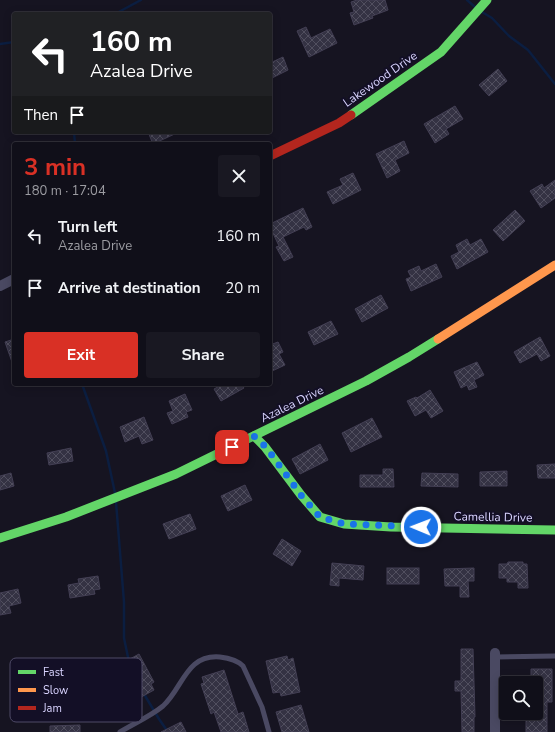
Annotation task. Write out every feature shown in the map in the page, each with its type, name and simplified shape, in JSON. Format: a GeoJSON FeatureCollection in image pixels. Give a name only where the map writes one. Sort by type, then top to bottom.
{"type":"FeatureCollection","features":[{"type":"Feature","properties":{"kind":"street","name":"Lakewood Drive"},"geometry":{"type":"LineString","coordinates":[[272,155],[339,123],[441,52],[488,0]]}},
{"type":"Feature","properties":{"kind":"street","name":"Azalea Drive"},"geometry":{"type":"LineString","coordinates":[[0,538],[66,517],[176,474],[366,381],[409,357],[555,265]]}},
{"type":"Feature","properties":{"kind":"street"},"geometry":{"type":"LineString","coordinates":[[0,286],[12,280]]}},
{"type":"Feature","properties":{"kind":"street","name":"Camellia Drive"},"geometry":{"type":"LineString","coordinates":[[254,436],[266,447],[301,495],[320,517],[344,524],[391,527],[555,530]]}},
{"type":"Feature","properties":{"kind":"street"},"geometry":{"type":"LineString","coordinates":[[495,655],[495,732]]}},
{"type":"Feature","properties":{"kind":"lane"},"geometry":{"type":"LineString","coordinates":[[495,655],[555,656]]}},
{"type":"Feature","properties":{"kind":"lane"},"geometry":{"type":"LineString","coordinates":[[142,719],[162,707],[191,667],[199,660],[211,656],[231,659],[239,662],[243,666],[262,708],[269,732]]}},
{"type":"Feature","properties":{"kind":"lane"},"geometry":{"type":"LineString","coordinates":[[120,732],[137,722]]}},
{"type":"Feature","properties":{"kind":"building"},"geometry":{"type":"Polygon","coordinates":[[[357,0],[385,0],[388,10],[372,16],[373,18],[354,25],[350,13],[354,12],[351,2],[357,0]]]}},
{"type":"Feature","properties":{"kind":"building"},"geometry":{"type":"Polygon","coordinates":[[[306,27],[311,38],[330,29],[337,43],[309,57],[297,31],[306,27]]]}},
{"type":"Feature","properties":{"kind":"building"},"geometry":{"type":"Polygon","coordinates":[[[283,57],[288,70],[272,78],[272,62],[283,57]]]}},
{"type":"Feature","properties":{"kind":"building"},"geometry":{"type":"Polygon","coordinates":[[[498,69],[507,81],[489,96],[479,85],[498,69]]]}},
{"type":"Feature","properties":{"kind":"building"},"geometry":{"type":"Polygon","coordinates":[[[455,106],[463,119],[446,129],[449,134],[435,143],[424,124],[455,106]]]}},
{"type":"Feature","properties":{"kind":"building"},"geometry":{"type":"Polygon","coordinates":[[[149,134],[175,134],[157,142],[152,142],[149,134]]]}},
{"type":"Feature","properties":{"kind":"building"},"geometry":{"type":"Polygon","coordinates":[[[404,141],[409,153],[395,160],[400,171],[387,178],[376,154],[404,141]]]}},
{"type":"Feature","properties":{"kind":"building"},"geometry":{"type":"Polygon","coordinates":[[[353,173],[361,190],[333,204],[327,192],[343,185],[340,179],[353,173]]]}},
{"type":"Feature","properties":{"kind":"building"},"geometry":{"type":"Polygon","coordinates":[[[555,180],[555,198],[541,208],[530,191],[542,184],[544,188],[555,180]]]}},
{"type":"Feature","properties":{"kind":"building"},"geometry":{"type":"Polygon","coordinates":[[[303,208],[312,227],[306,230],[304,227],[283,237],[293,257],[284,261],[276,247],[279,246],[272,231],[272,223],[303,208]]]}},
{"type":"Feature","properties":{"kind":"building"},"geometry":{"type":"Polygon","coordinates":[[[515,210],[525,221],[503,241],[493,230],[515,210]]]}},
{"type":"Feature","properties":{"kind":"building"},"geometry":{"type":"Polygon","coordinates":[[[467,239],[470,245],[481,239],[488,252],[457,269],[451,256],[459,252],[456,245],[467,239]]]}},
{"type":"Feature","properties":{"kind":"building"},"geometry":{"type":"Polygon","coordinates":[[[436,264],[442,277],[411,291],[406,279],[411,277],[408,271],[419,266],[421,271],[436,264]]]}},
{"type":"Feature","properties":{"kind":"building"},"geometry":{"type":"Polygon","coordinates":[[[381,295],[388,308],[362,322],[355,309],[381,295]]]}},
{"type":"Feature","properties":{"kind":"building"},"geometry":{"type":"Polygon","coordinates":[[[331,321],[338,334],[314,345],[308,332],[331,321]]]}},
{"type":"Feature","properties":{"kind":"building"},"geometry":{"type":"Polygon","coordinates":[[[540,337],[550,356],[541,361],[537,354],[520,363],[514,352],[540,337]]]}},
{"type":"Feature","properties":{"kind":"building"},"geometry":{"type":"Polygon","coordinates":[[[12,340],[12,362],[5,342],[12,340]]]}},
{"type":"Feature","properties":{"kind":"building"},"geometry":{"type":"Polygon","coordinates":[[[278,342],[283,352],[279,354],[285,365],[272,371],[272,344],[278,342]]]}},
{"type":"Feature","properties":{"kind":"building"},"geometry":{"type":"Polygon","coordinates":[[[477,362],[484,375],[474,380],[477,387],[469,390],[467,385],[461,388],[454,372],[477,362]]]}},
{"type":"Feature","properties":{"kind":"building"},"geometry":{"type":"Polygon","coordinates":[[[219,386],[242,386],[244,388],[221,401],[214,389],[219,386]]]}},
{"type":"Feature","properties":{"kind":"building"},"geometry":{"type":"Polygon","coordinates":[[[430,390],[443,411],[431,418],[426,410],[415,416],[407,401],[416,397],[417,398],[430,390]]]}},
{"type":"Feature","properties":{"kind":"building"},"geometry":{"type":"Polygon","coordinates":[[[185,394],[192,410],[186,412],[188,417],[172,424],[167,413],[173,411],[169,401],[185,394]]]}},
{"type":"Feature","properties":{"kind":"building"},"geometry":{"type":"Polygon","coordinates":[[[144,417],[153,440],[142,444],[139,436],[125,442],[120,427],[144,417]]]}},
{"type":"Feature","properties":{"kind":"building"},"geometry":{"type":"Polygon","coordinates":[[[372,418],[382,437],[351,452],[342,433],[372,418]]]}},
{"type":"Feature","properties":{"kind":"building"},"geometry":{"type":"Polygon","coordinates":[[[320,444],[328,460],[300,474],[292,459],[320,444]]]}},
{"type":"Feature","properties":{"kind":"building"},"geometry":{"type":"Polygon","coordinates":[[[71,448],[73,461],[49,465],[47,453],[71,448]]]}},
{"type":"Feature","properties":{"kind":"building"},"geometry":{"type":"Polygon","coordinates":[[[555,464],[555,478],[538,478],[537,465],[555,464]]]}},
{"type":"Feature","properties":{"kind":"building"},"geometry":{"type":"Polygon","coordinates":[[[383,469],[393,469],[394,487],[360,487],[360,475],[383,475],[383,469]]]}},
{"type":"Feature","properties":{"kind":"building"},"geometry":{"type":"Polygon","coordinates":[[[507,471],[507,486],[480,486],[480,472],[507,471]]]}},
{"type":"Feature","properties":{"kind":"building"},"geometry":{"type":"Polygon","coordinates":[[[11,473],[14,486],[0,490],[0,476],[11,473]]]}},
{"type":"Feature","properties":{"kind":"building"},"geometry":{"type":"Polygon","coordinates":[[[422,473],[458,474],[458,487],[421,486],[422,473]]]}},
{"type":"Feature","properties":{"kind":"building"},"geometry":{"type":"Polygon","coordinates":[[[245,485],[252,500],[228,511],[221,496],[245,485]]]}},
{"type":"Feature","properties":{"kind":"building"},"geometry":{"type":"Polygon","coordinates":[[[190,514],[196,529],[169,539],[163,524],[190,514]]]}},
{"type":"Feature","properties":{"kind":"building"},"geometry":{"type":"Polygon","coordinates":[[[282,539],[301,551],[292,566],[273,554],[282,539]]]}},
{"type":"Feature","properties":{"kind":"building"},"geometry":{"type":"Polygon","coordinates":[[[508,562],[523,562],[523,564],[527,564],[528,588],[518,588],[518,582],[507,582],[507,578],[499,578],[499,564],[507,564],[508,562]]]}},
{"type":"Feature","properties":{"kind":"building"},"geometry":{"type":"Polygon","coordinates":[[[332,563],[364,566],[363,580],[339,578],[339,586],[330,585],[332,563]]]}},
{"type":"Feature","properties":{"kind":"building"},"geometry":{"type":"Polygon","coordinates":[[[387,568],[419,568],[419,584],[387,584],[387,568]]]}},
{"type":"Feature","properties":{"kind":"building"},"geometry":{"type":"Polygon","coordinates":[[[474,568],[474,581],[468,581],[469,597],[460,597],[460,586],[445,586],[444,569],[474,568]]]}},
{"type":"Feature","properties":{"kind":"building"},"geometry":{"type":"Polygon","coordinates":[[[98,576],[100,589],[94,590],[95,594],[70,598],[68,585],[79,583],[78,579],[98,576]]]}},
{"type":"Feature","properties":{"kind":"building"},"geometry":{"type":"Polygon","coordinates":[[[18,589],[21,603],[9,606],[11,613],[0,615],[0,593],[18,589]]]}},
{"type":"Feature","properties":{"kind":"building"},"geometry":{"type":"Polygon","coordinates":[[[461,649],[473,649],[474,732],[462,732],[461,691],[455,691],[455,681],[461,681],[461,649]]]}},
{"type":"Feature","properties":{"kind":"building"},"geometry":{"type":"Polygon","coordinates":[[[139,654],[141,658],[132,658],[139,654]]]}},
{"type":"Feature","properties":{"kind":"building"},"geometry":{"type":"Polygon","coordinates":[[[287,656],[288,660],[293,658],[300,692],[281,696],[280,692],[273,693],[266,661],[287,656]]]}},
{"type":"Feature","properties":{"kind":"building"},"geometry":{"type":"Polygon","coordinates":[[[142,660],[154,682],[151,684],[154,690],[142,697],[142,660]]]}},
{"type":"Feature","properties":{"kind":"building"},"geometry":{"type":"Polygon","coordinates":[[[531,669],[552,669],[552,702],[547,702],[547,732],[526,732],[526,720],[543,720],[543,676],[531,676],[531,669]]]}},
{"type":"Feature","properties":{"kind":"building"},"geometry":{"type":"Polygon","coordinates":[[[224,670],[238,714],[243,712],[249,732],[221,732],[214,712],[211,714],[201,684],[204,683],[202,677],[224,670]]]}},
{"type":"Feature","properties":{"kind":"building"},"geometry":{"type":"Polygon","coordinates":[[[301,705],[309,732],[282,732],[276,712],[301,705]]]}},
{"type":"Feature","properties":{"kind":"building"},"geometry":{"type":"Polygon","coordinates":[[[181,722],[186,732],[161,732],[181,722]]]}},
{"type":"Feature","properties":{"kind":"building"},"geometry":{"type":"Polygon","coordinates":[[[80,725],[80,732],[50,732],[50,726],[80,725]]]}},
{"type":"Feature","properties":{"kind":"waterway"},"geometry":{"type":"LineString","coordinates":[[119,12],[141,0]]}},
{"type":"Feature","properties":{"kind":"waterway"},"geometry":{"type":"LineString","coordinates":[[467,0],[475,7]]}},
{"type":"Feature","properties":{"kind":"waterway"},"geometry":{"type":"LineString","coordinates":[[482,12],[492,18],[509,36],[528,50],[555,84]]}},
{"type":"Feature","properties":{"kind":"waterway"},"geometry":{"type":"LineString","coordinates":[[0,44],[12,42]]}},
{"type":"Feature","properties":{"kind":"waterway"},"geometry":{"type":"LineString","coordinates":[[74,134],[75,142]]}},
{"type":"Feature","properties":{"kind":"waterway"},"geometry":{"type":"LineString","coordinates":[[83,386],[106,451],[115,493]]}},
{"type":"Feature","properties":{"kind":"waterway"},"geometry":{"type":"LineString","coordinates":[[116,502],[124,602],[124,638],[128,658]]}},
{"type":"Feature","properties":{"kind":"waterway"},"geometry":{"type":"LineString","coordinates":[[144,694],[168,732]]}},
{"type":"Feature","properties":{"kind":"traffic: fast"},"geometry":{"type":"LineString","coordinates":[[351,115],[441,52],[487,0]]}},
{"type":"Feature","properties":{"kind":"traffic: fast"},"geometry":{"type":"LineString","coordinates":[[0,538],[66,517],[176,474],[366,381],[438,339]]}},
{"type":"Feature","properties":{"kind":"traffic: fast"},"geometry":{"type":"LineString","coordinates":[[254,436],[265,447],[301,495],[320,517],[344,524],[391,527],[555,530]]}},
{"type":"Feature","properties":{"kind":"traffic: slow"},"geometry":{"type":"LineString","coordinates":[[438,339],[555,265]]}},
{"type":"Feature","properties":{"kind":"traffic: jam"},"geometry":{"type":"LineString","coordinates":[[272,155],[339,123],[351,115]]}},
{"type":"Feature","properties":{"kind":"route"},"geometry":{"type":"LineString","coordinates":[[232,447],[254,436],[266,447],[301,495],[320,517],[344,524],[421,527]]}}]}
